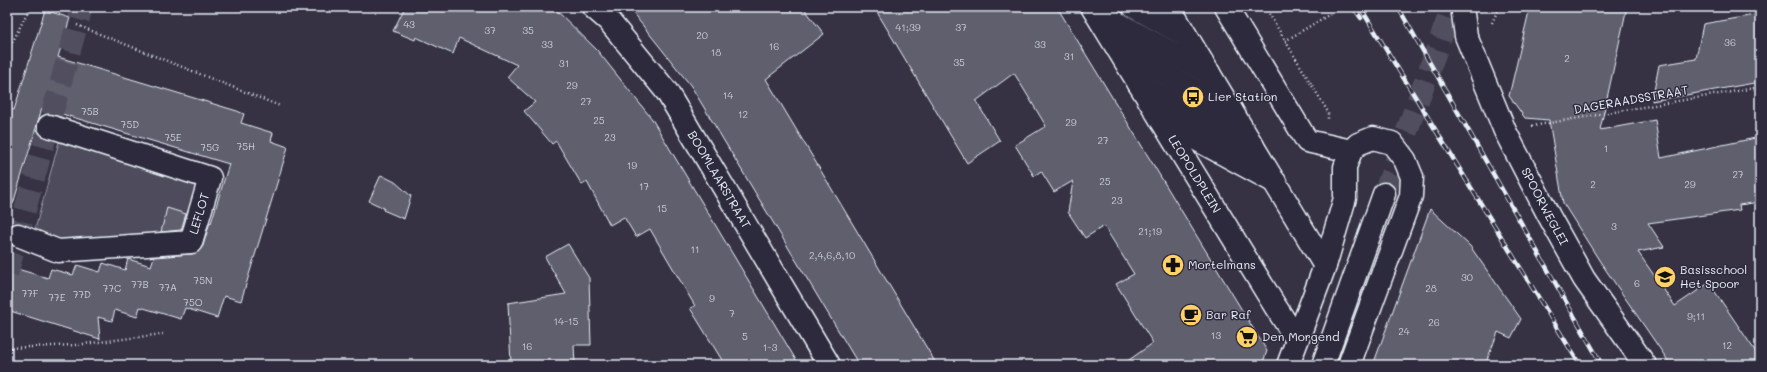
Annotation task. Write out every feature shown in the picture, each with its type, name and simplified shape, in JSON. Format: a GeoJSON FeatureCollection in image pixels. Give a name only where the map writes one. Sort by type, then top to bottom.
{"type":"FeatureCollection","features":[{"type":"Feature","properties":{"kind":"street","name":"BOOMLAARSTRAAT"},"geometry":{"type":"LineString","coordinates":[[593,7],[609,21],[667,92],[829,365]]}},
{"type":"Feature","properties":{"kind":"street"},"geometry":{"type":"LineString","coordinates":[[1134,7],[1187,36]]}},
{"type":"Feature","properties":{"kind":"street"},"geometry":{"type":"LineString","coordinates":[[1170,7],[1325,266]]}},
{"type":"Feature","properties":{"kind":"street"},"geometry":{"type":"LineString","coordinates":[[1226,7],[1307,141],[1351,151]]}},
{"type":"Feature","properties":{"kind":"street"},"geometry":{"type":"LineString","coordinates":[[1093,9],[1209,73]]}},
{"type":"Feature","properties":{"kind":"street","name":"LEOPOLDPLEIN"},"geometry":{"type":"LineString","coordinates":[[1093,9],[1160,120],[1297,340]]}},
{"type":"Feature","properties":{"kind":"street","name":"SPOORWEGLEI"},"geometry":{"type":"LineString","coordinates":[[1466,9],[1466,36],[1505,131],[1549,216],[1584,279],[1645,365]]}},
{"type":"Feature","properties":{"kind":"street"},"geometry":{"type":"LineString","coordinates":[[1116,47],[1231,110]]}},
{"type":"Feature","properties":{"kind":"street"},"geometry":{"type":"LineString","coordinates":[[1138,83],[1253,146]]}},
{"type":"Feature","properties":{"kind":"street"},"geometry":{"type":"LineString","coordinates":[[1160,120],[1276,183]]}},
{"type":"Feature","properties":{"kind":"street","name":"LEFLOT"},"geometry":{"type":"LineString","coordinates":[[18,235],[58,251],[191,242],[210,178],[48,126]]}},
{"type":"Feature","properties":{"kind":"street"},"geometry":{"type":"LineString","coordinates":[[1288,365],[1325,266],[1345,198],[1346,167],[1351,151],[1358,144],[1373,138],[1392,143],[1405,160],[1412,177],[1411,196],[1349,365]]}},
{"type":"Feature","properties":{"kind":"street"},"geometry":{"type":"LineString","coordinates":[[1323,365],[1384,194]]}},
{"type":"Feature","properties":{"kind":"path"},"geometry":{"type":"LineString","coordinates":[[7,53],[30,7]]}},
{"type":"Feature","properties":{"kind":"path"},"geometry":{"type":"LineString","coordinates":[[1265,7],[1328,112],[1328,145]]}},
{"type":"Feature","properties":{"kind":"path"},"geometry":{"type":"LineString","coordinates":[[1285,40],[1330,14]]}},
{"type":"Feature","properties":{"kind":"path"},"geometry":{"type":"LineString","coordinates":[[77,25],[280,106]]}},
{"type":"Feature","properties":{"kind":"path","name":"DAGERAADSSTRAAT"},"geometry":{"type":"LineString","coordinates":[[1505,131],[1760,87]]}},
{"type":"Feature","properties":{"kind":"path"},"geometry":{"type":"LineString","coordinates":[[7,348],[75,345],[163,334]]}},
{"type":"Feature","properties":{"kind":"shaded area"},"geometry":{"type":"Polygon","coordinates":[[[59,142],[198,185],[185,232],[60,243],[34,233],[59,142]]]}},
{"type":"Feature","properties":{"kind":"building"},"geometry":{"type":"Polygon","coordinates":[[[405,7],[553,7],[597,50],[652,119],[799,365],[725,365],[690,308],[695,306],[650,229],[636,237],[624,217],[610,225],[587,182],[582,185],[556,141],[552,144],[524,111],[535,102],[507,77],[517,65],[459,38],[453,54],[416,37],[415,40],[393,31],[405,7]]]}},
{"type":"Feature","properties":{"kind":"building"},"geometry":{"type":"Polygon","coordinates":[[[628,7],[803,7],[824,34],[766,79],[937,365],[859,365],[691,86],[628,7]]]}},
{"type":"Feature","properties":{"kind":"building"},"geometry":{"type":"Polygon","coordinates":[[[874,7],[1057,7],[1267,351],[1262,365],[1122,365],[1153,343],[1116,284],[1134,274],[1104,226],[1085,238],[1068,212],[1073,181],[1054,192],[1041,171],[1034,176],[1015,145],[1046,126],[1014,73],[976,101],[1000,141],[967,163],[874,7]]]}},
{"type":"Feature","properties":{"kind":"building"},"geometry":{"type":"Polygon","coordinates":[[[1530,7],[1627,7],[1600,130],[1655,120],[1661,158],[1760,137],[1760,202],[1739,205],[1740,210],[1648,223],[1664,247],[1638,252],[1675,306],[1709,283],[1760,358],[1760,365],[1671,365],[1599,260],[1563,203],[1549,120],[1525,118],[1509,96],[1530,7]]]}},
{"type":"Feature","properties":{"kind":"building"},"geometry":{"type":"Polygon","coordinates":[[[45,10],[70,18],[58,57],[237,111],[244,114],[241,123],[273,133],[271,141],[288,147],[241,301],[224,296],[217,318],[185,308],[181,319],[140,307],[137,317],[115,310],[112,321],[98,317],[100,339],[7,310],[7,266],[48,278],[51,269],[73,275],[77,265],[100,272],[103,263],[125,270],[128,259],[151,266],[154,257],[192,254],[198,252],[203,246],[229,164],[42,108],[13,204],[7,203],[7,108],[14,110],[45,10]]]}},
{"type":"Feature","properties":{"kind":"building"},"geometry":{"type":"Polygon","coordinates":[[[1760,14],[1760,82],[1652,101],[1659,65],[1696,59],[1703,24],[1760,14]]]}},
{"type":"Feature","properties":{"kind":"building"},"geometry":{"type":"Polygon","coordinates":[[[381,175],[395,182],[411,196],[404,219],[383,210],[384,208],[369,201],[381,175]]]}},
{"type":"Feature","properties":{"kind":"building"},"geometry":{"type":"Polygon","coordinates":[[[167,208],[186,214],[181,230],[161,232],[167,208]]]}},
{"type":"Feature","properties":{"kind":"building"},"geometry":{"type":"Polygon","coordinates":[[[1430,209],[1470,246],[1521,319],[1511,338],[1498,332],[1485,365],[1373,365],[1430,209]]]}},
{"type":"Feature","properties":{"kind":"building"},"geometry":{"type":"Polygon","coordinates":[[[568,244],[589,278],[591,345],[574,345],[575,365],[511,365],[508,303],[566,294],[545,257],[568,244]]]}},
{"type":"Feature","properties":{"kind":"tunnel"},"geometry":{"type":"LineString","coordinates":[[7,274],[82,7]]}},
{"type":"Feature","properties":{"kind":"tunnel"},"geometry":{"type":"LineString","coordinates":[[1384,194],[1452,7]]}},
{"type":"Feature","properties":{"kind":"railway"},"geometry":{"type":"LineString","coordinates":[[1353,7],[1361,18]]}},
{"type":"Feature","properties":{"kind":"railway"},"geometry":{"type":"LineString","coordinates":[[1360,7],[1580,365]]}},
{"type":"Feature","properties":{"kind":"railway"},"geometry":{"type":"LineString","coordinates":[[1398,7],[1602,365]]}},
{"type":"Feature","properties":{"kind":"place","name":"Lier Station"},"geometry":{"type":"Point","coordinates":[1193,97]}},
{"type":"Feature","properties":{"kind":"place","name":"Mortelmans"},"geometry":{"type":"Point","coordinates":[1173,265]}},
{"type":"Feature","properties":{"kind":"place","name":"Basisschool Het Spoor"},"geometry":{"type":"Point","coordinates":[1665,277]}},
{"type":"Feature","properties":{"kind":"place","name":"Bar Raf"},"geometry":{"type":"Point","coordinates":[1191,315]}},
{"type":"Feature","properties":{"kind":"place","name":"Den Morgend"},"geometry":{"type":"Point","coordinates":[1247,337]}}]}
